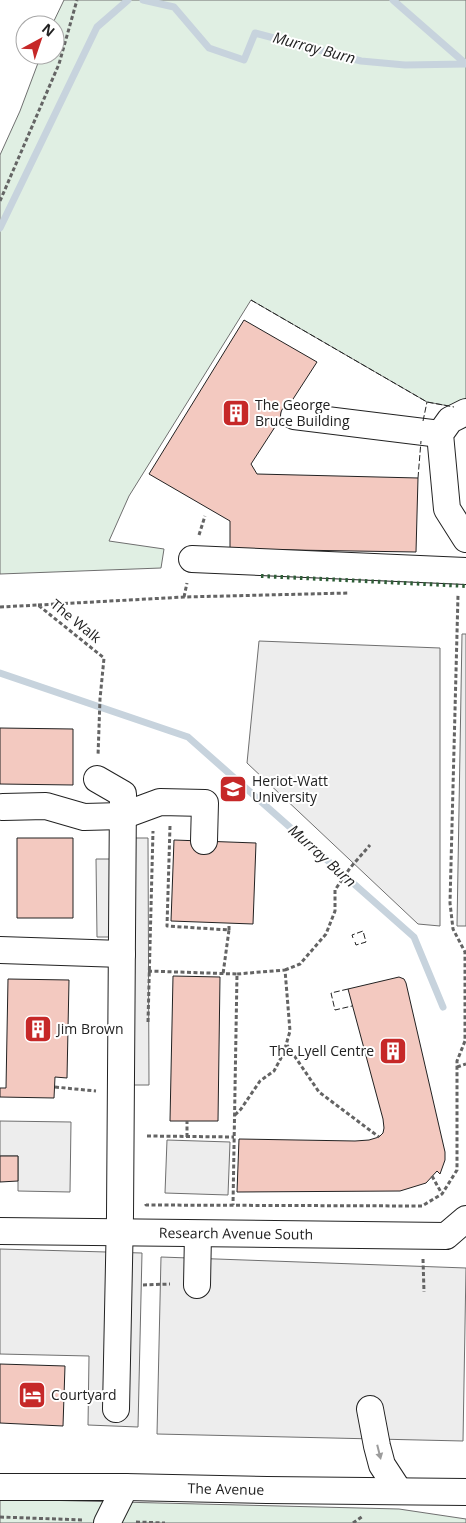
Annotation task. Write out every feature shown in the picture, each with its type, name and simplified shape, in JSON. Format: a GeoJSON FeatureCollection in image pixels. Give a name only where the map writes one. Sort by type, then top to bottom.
{"type":"FeatureCollection","features":[{"type":"Feature","properties":{"kind":"street"},"geometry":{"type":"LineString","coordinates":[[466,412],[450,420],[440,434],[447,509],[466,539]]}},
{"type":"Feature","properties":{"kind":"street"},"geometry":{"type":"LineString","coordinates":[[294,416],[440,434]]}},
{"type":"Feature","properties":{"kind":"street"},"geometry":{"type":"LineString","coordinates":[[192,559],[462,582]]}},
{"type":"Feature","properties":{"kind":"street"},"geometry":{"type":"LineString","coordinates":[[96,779],[123,794],[120,1232],[116,1410]]}},
{"type":"Feature","properties":{"kind":"street"},"geometry":{"type":"LineString","coordinates":[[3,807],[46,806],[84,817],[122,816],[162,804],[205,804],[204,841]]}},
{"type":"Feature","properties":{"kind":"street"},"geometry":{"type":"LineString","coordinates":[[0,950],[122,962]]}},
{"type":"Feature","properties":{"kind":"street","name":"Research Avenue South"},"geometry":{"type":"LineString","coordinates":[[0,1231],[446,1236],[466,1219]]}},
{"type":"Feature","properties":{"kind":"street"},"geometry":{"type":"LineString","coordinates":[[196,1285],[198,1234]]}},
{"type":"Feature","properties":{"kind":"street"},"geometry":{"type":"LineString","coordinates":[[370,1409],[382,1465],[399,1491]]}},
{"type":"Feature","properties":{"kind":"street","name":"The Avenue"},"geometry":{"type":"LineString","coordinates":[[0,1487],[459,1492]]}},
{"type":"Feature","properties":{"kind":"street"},"geometry":{"type":"LineString","coordinates":[[107,1523],[124,1487]]}},
{"type":"Feature","properties":{"kind":"path"},"geometry":{"type":"LineString","coordinates":[[0,201],[59,64],[77,0]]}},
{"type":"Feature","properties":{"kind":"path"},"geometry":{"type":"LineString","coordinates":[[146,1205],[422,1206],[442,1194],[457,1170],[458,1061],[465,1040],[466,952],[453,929],[450,903],[462,582]]}},
{"type":"Feature","properties":{"kind":"path"},"geometry":{"type":"LineString","coordinates":[[38,605],[184,597],[352,593]]}},
{"type":"Feature","properties":{"kind":"path","name":"The Walk"},"geometry":{"type":"LineString","coordinates":[[0,608],[38,605],[104,658],[96,779]]}},
{"type":"Feature","properties":{"kind":"path"},"geometry":{"type":"LineString","coordinates":[[162,804],[167,926],[229,930]]}},
{"type":"Feature","properties":{"kind":"path"},"geometry":{"type":"LineString","coordinates":[[148,1027],[149,971],[162,804]]}},
{"type":"Feature","properties":{"kind":"path"},"geometry":{"type":"LineString","coordinates":[[122,962],[149,971],[223,974],[286,970],[300,964],[326,934],[335,911],[335,890],[370,844]]}},
{"type":"Feature","properties":{"kind":"path"},"geometry":{"type":"LineString","coordinates":[[223,974],[229,924]]}},
{"type":"Feature","properties":{"kind":"path"},"geometry":{"type":"LineString","coordinates":[[234,1115],[240,1110],[260,1081],[274,1071],[282,1058],[290,1031],[286,970]]}},
{"type":"Feature","properties":{"kind":"path"},"geometry":{"type":"LineString","coordinates":[[233,1205],[237,974]]}},
{"type":"Feature","properties":{"kind":"path"},"geometry":{"type":"LineString","coordinates":[[286,1045],[319,1092],[379,1137]]}},
{"type":"Feature","properties":{"kind":"path"},"geometry":{"type":"LineString","coordinates":[[458,1067],[466,1064]]}},
{"type":"Feature","properties":{"kind":"path"},"geometry":{"type":"LineString","coordinates":[[187,1121],[187,1136]]}},
{"type":"Feature","properties":{"kind":"path"},"geometry":{"type":"LineString","coordinates":[[147,1136],[234,1137]]}},
{"type":"Feature","properties":{"kind":"path"},"geometry":{"type":"LineString","coordinates":[[432,1176],[442,1194]]}},
{"type":"Feature","properties":{"kind":"green space"},"geometry":{"type":"Polygon","coordinates":[[[64,0],[466,0],[466,409],[427,402],[251,300],[129,496],[109,541],[164,549],[161,568],[0,574],[0,155],[20,111],[37,65],[65,65],[65,15],[57,15],[64,0]]]}},
{"type":"Feature","properties":{"kind":"green space"},"geometry":{"type":"Polygon","coordinates":[[[0,1499],[399,1509],[466,1519],[466,1523],[0,1523],[0,1499]]]}},
{"type":"Feature","properties":{"kind":"shaded area"},"geometry":{"type":"Polygon","coordinates":[[[462,634],[466,634],[466,926],[457,926],[462,634]]]}},
{"type":"Feature","properties":{"kind":"shaded area"},"geometry":{"type":"Polygon","coordinates":[[[259,641],[440,648],[440,926],[418,924],[247,763],[259,641]]]}},
{"type":"Feature","properties":{"kind":"shaded area"},"geometry":{"type":"Polygon","coordinates":[[[115,838],[148,838],[149,1085],[114,1085],[113,937],[97,937],[96,859],[115,859],[115,838]]]}},
{"type":"Feature","properties":{"kind":"shaded area"},"geometry":{"type":"Polygon","coordinates":[[[0,1121],[71,1122],[70,1192],[18,1191],[18,1156],[0,1156],[0,1121]]]}},
{"type":"Feature","properties":{"kind":"shaded area"},"geometry":{"type":"Polygon","coordinates":[[[167,1140],[230,1142],[228,1195],[165,1193],[167,1140]]]}},
{"type":"Feature","properties":{"kind":"shaded area"},"geometry":{"type":"Polygon","coordinates":[[[0,1249],[142,1253],[138,1427],[88,1425],[89,1356],[0,1354],[0,1249]]]}},
{"type":"Feature","properties":{"kind":"shaded area"},"geometry":{"type":"Polygon","coordinates":[[[161,1257],[466,1268],[463,1441],[157,1434],[161,1257]]]}},
{"type":"Feature","properties":{"kind":"building","name":"The George Bruce Building"},"geometry":{"type":"Polygon","coordinates":[[[244,320],[317,362],[251,464],[257,474],[418,478],[416,552],[230,549],[230,521],[149,474],[244,320]]]}},
{"type":"Feature","properties":{"kind":"building"},"geometry":{"type":"Polygon","coordinates":[[[0,728],[73,729],[73,785],[0,784],[0,728]]]}},
{"type":"Feature","properties":{"kind":"building"},"geometry":{"type":"Polygon","coordinates":[[[17,838],[73,838],[73,918],[17,918],[17,838]]]}},
{"type":"Feature","properties":{"kind":"building"},"geometry":{"type":"Polygon","coordinates":[[[174,840],[256,843],[253,924],[171,921],[174,840]]]}},
{"type":"Feature","properties":{"kind":"building"},"geometry":{"type":"Polygon","coordinates":[[[173,976],[220,977],[218,1121],[170,1121],[173,976]]]}},
{"type":"Feature","properties":{"kind":"building","name":"The Lyell Centre"},"geometry":{"type":"Polygon","coordinates":[[[399,977],[404,979],[406,983],[445,1152],[445,1160],[440,1174],[437,1171],[426,1183],[400,1191],[237,1192],[239,1139],[355,1141],[369,1140],[379,1137],[383,1133],[383,1119],[348,989],[399,977]]]}},
{"type":"Feature","properties":{"kind":"building","name":"Jim Brown"},"geometry":{"type":"Polygon","coordinates":[[[8,979],[69,980],[67,1078],[55,1077],[54,1098],[0,1097],[0,1088],[6,1088],[8,979]]]}},
{"type":"Feature","properties":{"kind":"building"},"geometry":{"type":"Polygon","coordinates":[[[0,1156],[18,1156],[18,1181],[0,1182],[0,1156]]]}},
{"type":"Feature","properties":{"kind":"building","name":"Courtyard"},"geometry":{"type":"Polygon","coordinates":[[[0,1364],[65,1366],[63,1426],[0,1423],[0,1364]]]}},
{"type":"Feature","properties":{"kind":"waterway","name":"Murray Burn"},"geometry":{"type":"LineString","coordinates":[[0,228],[97,27],[128,0]]}},
{"type":"Feature","properties":{"kind":"waterway","name":"Murray Burn"},"geometry":{"type":"LineString","coordinates":[[143,0],[174,7],[209,48],[244,60],[255,33],[361,61],[405,65],[466,64]]}},
{"type":"Feature","properties":{"kind":"waterway"},"geometry":{"type":"LineString","coordinates":[[393,0],[465,63]]}},
{"type":"Feature","properties":{"kind":"waterway","name":"Murray Burn"},"geometry":{"type":"LineString","coordinates":[[0,673],[188,737],[414,937],[443,1007]]}},
{"type":"Feature","properties":{"kind":"hedge"},"geometry":{"type":"LineString","coordinates":[[261,576],[466,586]]}},
{"type":"Feature","properties":{"kind":"fence"},"geometry":{"type":"LineString","coordinates":[[251,300],[427,402],[454,407]]}},
{"type":"Feature","properties":{"kind":"fence"},"geometry":{"type":"LineString","coordinates":[[423,421],[427,402]]}},
{"type":"Feature","properties":{"kind":"fence"},"geometry":{"type":"LineString","coordinates":[[418,478],[421,441]]}},
{"type":"Feature","properties":{"kind":"fence"},"geometry":{"type":"LineString","coordinates":[[353,938],[352,935],[363,931],[366,942],[356,945],[355,942]]}},
{"type":"Feature","properties":{"kind":"fence"},"geometry":{"type":"LineString","coordinates":[[348,989],[331,993],[335,1010],[352,1006]]}},
{"type":"Feature","properties":{"kind":"place","name":"The George Bruce Building"},"geometry":{"type":"Point","coordinates":[236,413]}},
{"type":"Feature","properties":{"kind":"place","name":"Heriot-Watt University"},"geometry":{"type":"Point","coordinates":[233,789]}},
{"type":"Feature","properties":{"kind":"place","name":"Jim Brown"},"geometry":{"type":"Point","coordinates":[38,1029]}},
{"type":"Feature","properties":{"kind":"place","name":"The Lyell Centre"},"geometry":{"type":"Point","coordinates":[393,1051]}},
{"type":"Feature","properties":{"kind":"place","name":"Courtyard"},"geometry":{"type":"Point","coordinates":[32,1395]}}]}
